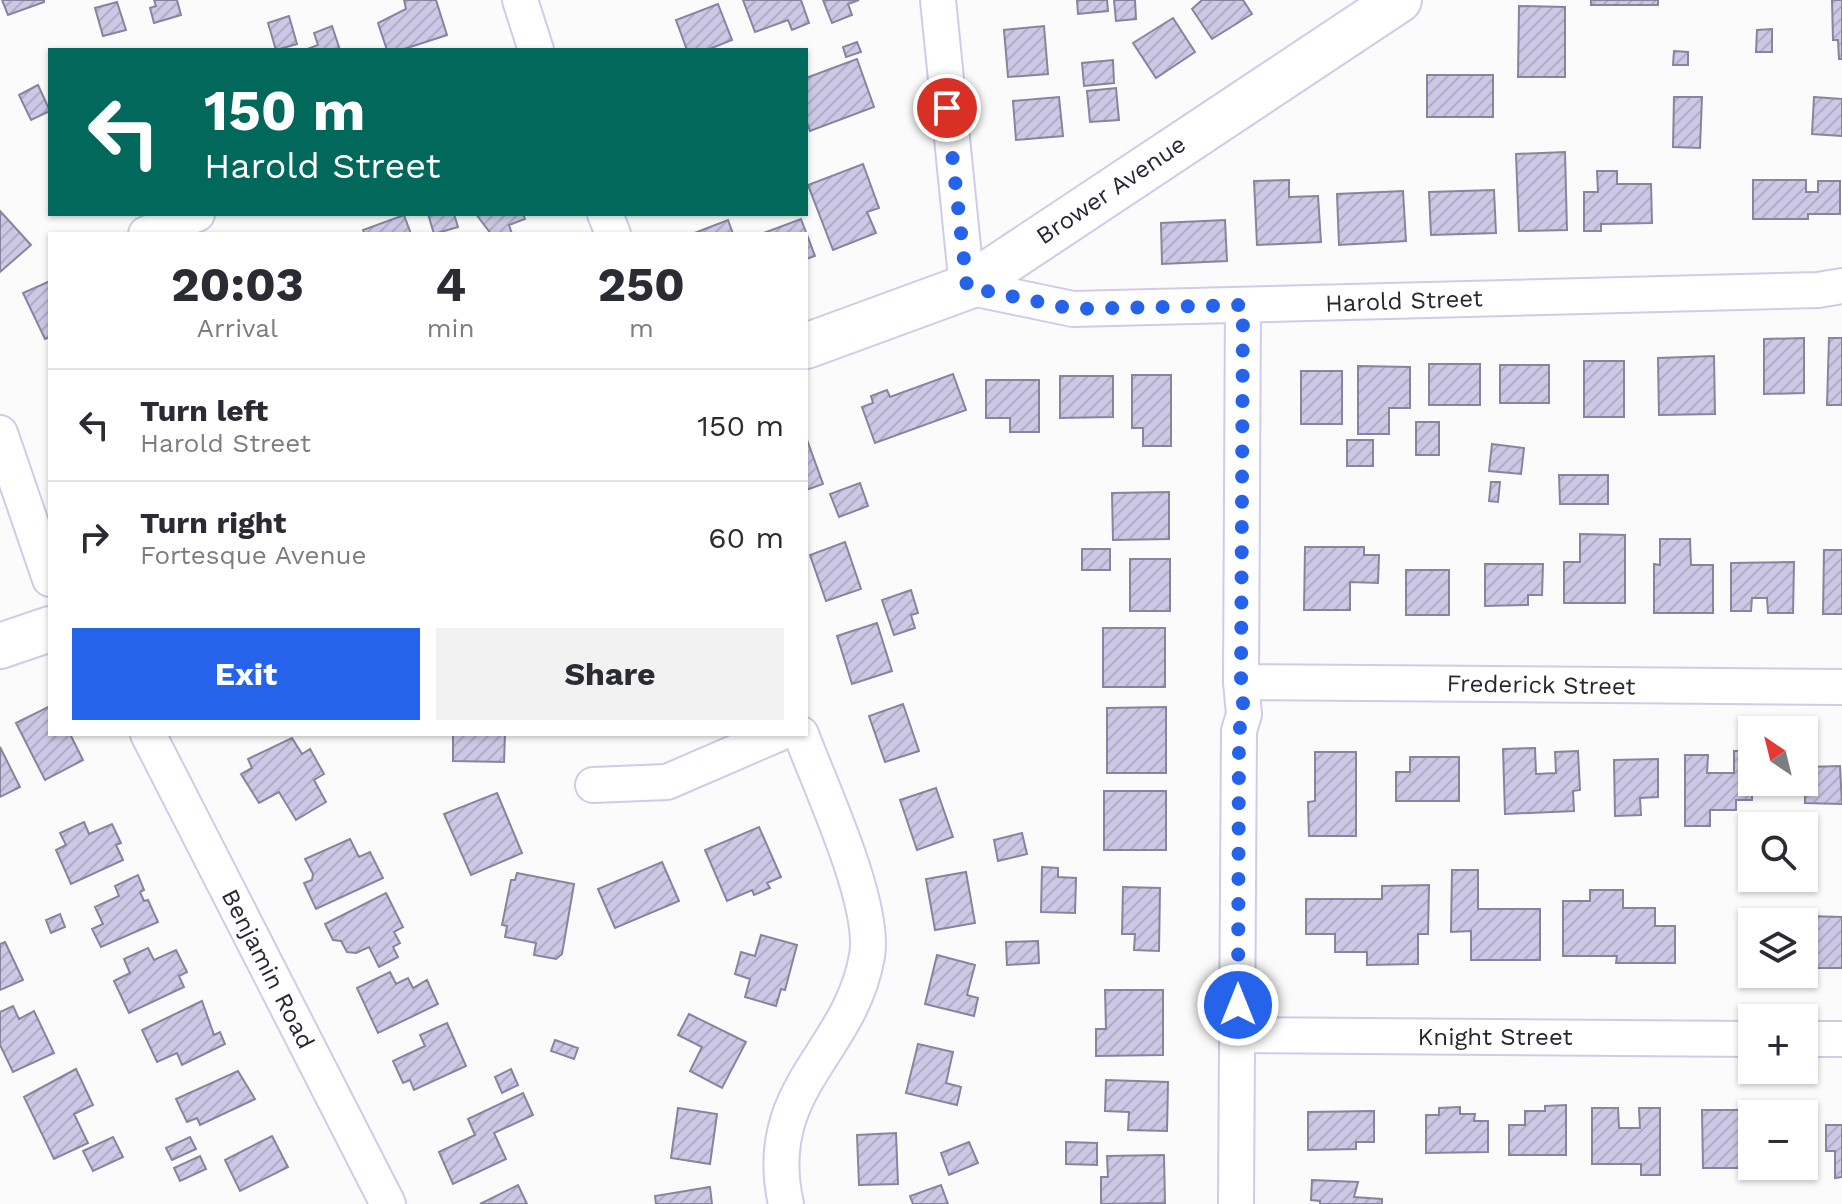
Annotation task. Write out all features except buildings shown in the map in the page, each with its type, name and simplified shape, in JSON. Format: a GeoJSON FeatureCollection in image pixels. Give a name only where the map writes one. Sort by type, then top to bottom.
{"type":"FeatureCollection","features":[{"type":"Feature","properties":{"kind":"main road","name":"Brower Avenue"},"geometry":{"type":"LineString","coordinates":[[808,345],[967,287],[1399,0]]}},
{"type":"Feature","properties":{"kind":"main road"},"geometry":{"type":"LineString","coordinates":[[0,646],[48,630]]}},
{"type":"Feature","properties":{"kind":"street"},"geometry":{"type":"LineString","coordinates":[[938,0],[967,287]]}},
{"type":"Feature","properties":{"kind":"street"},"geometry":{"type":"LineString","coordinates":[[524,1],[536,48]]}},
{"type":"Feature","properties":{"kind":"street"},"geometry":{"type":"LineString","coordinates":[[151,232],[192,216]]}},
{"type":"Feature","properties":{"kind":"street","name":"Harold Street"},"geometry":{"type":"LineString","coordinates":[[967,287],[1073,309],[1818,290],[1842,286]]}},
{"type":"Feature","properties":{"kind":"street"},"geometry":{"type":"LineString","coordinates":[[1236,1204],[1239,731],[1244,714],[1241,682],[1243,305]]}},
{"type":"Feature","properties":{"kind":"street"},"geometry":{"type":"LineString","coordinates":[[0,433],[48,573]]}},
{"type":"Feature","properties":{"kind":"street","name":"Frederick Street"},"geometry":{"type":"LineString","coordinates":[[1241,682],[1842,687]]}},
{"type":"Feature","properties":{"kind":"street","name":"Benjamin Road"},"geometry":{"type":"LineString","coordinates":[[149,736],[388,1204]]}},
{"type":"Feature","properties":{"kind":"street"},"geometry":{"type":"LineString","coordinates":[[593,785],[667,782],[773,736]]}},
{"type":"Feature","properties":{"kind":"street"},"geometry":{"type":"LineString","coordinates":[[786,1204],[781,1182],[781,1135],[790,1108],[856,994],[867,953],[863,913],[850,867],[802,736]]}},
{"type":"Feature","properties":{"kind":"street","name":"Knight Street"},"geometry":{"type":"LineString","coordinates":[[1237,1035],[1738,1039]]}},
{"type":"Feature","properties":{"kind":"street"},"geometry":{"type":"LineString","coordinates":[[1818,1039],[1842,1039]]}},
{"type":"Feature","properties":{"kind":"route"},"geometry":{"type":"LineString","coordinates":[[947,108],[967,287],[1073,309],[1243,305],[1241,682],[1244,714],[1239,731],[1238,1005]]}}]}
